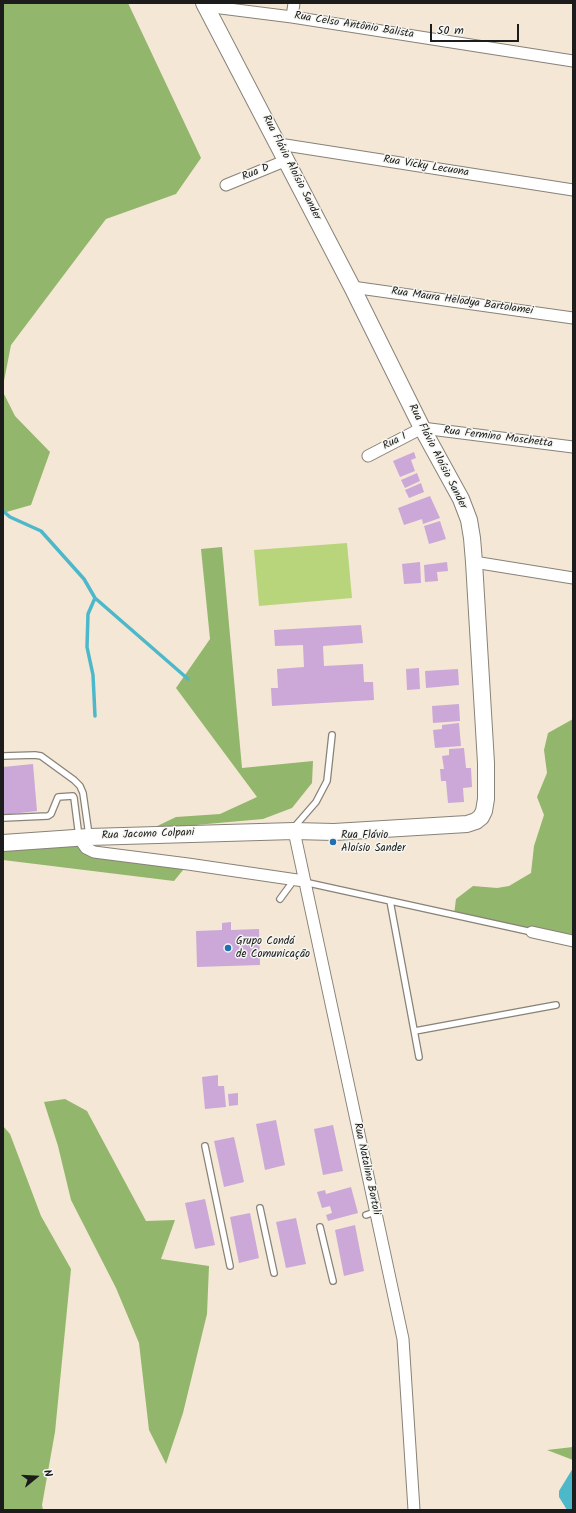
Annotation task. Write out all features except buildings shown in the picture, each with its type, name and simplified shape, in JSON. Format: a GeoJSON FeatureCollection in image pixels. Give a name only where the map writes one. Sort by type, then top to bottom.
{"type":"FeatureCollection","features":[{"type":"Feature","properties":{"kind":"street"},"geometry":{"type":"LineString","coordinates":[[292,16],[294,3]]}},
{"type":"Feature","properties":{"kind":"street","name":"Rua Celso Antônio Balista"},"geometry":{"type":"LineString","coordinates":[[205,4],[292,16],[573,61]]}},
{"type":"Feature","properties":{"kind":"street","name":"Rua Flávio Aloísio Sander"},"geometry":{"type":"LineString","coordinates":[[205,4],[279,144],[422,428],[461,498],[469,520],[472,538],[486,763],[486,799],[484,811],[481,817],[476,821],[467,824],[334,832],[294,831]]}},
{"type":"Feature","properties":{"kind":"street","name":"Rua Vicky Lecuona"},"geometry":{"type":"LineString","coordinates":[[279,144],[573,190]]}},
{"type":"Feature","properties":{"kind":"street","name":"Rua D"},"geometry":{"type":"LineString","coordinates":[[226,185],[287,160]]}},
{"type":"Feature","properties":{"kind":"street","name":"Rua Maura Helodya Bartolamei"},"geometry":{"type":"LineString","coordinates":[[352,287],[573,318]]}},
{"type":"Feature","properties":{"kind":"street","name":"Rua Fermino Moschetta"},"geometry":{"type":"LineString","coordinates":[[422,428],[573,447]]}},
{"type":"Feature","properties":{"kind":"street","name":"Rua I"},"geometry":{"type":"LineString","coordinates":[[368,456],[422,428]]}},
{"type":"Feature","properties":{"kind":"street"},"geometry":{"type":"LineString","coordinates":[[474,562],[573,578]]}},
{"type":"Feature","properties":{"kind":"street","name":"Rua Jacomo Colpani"},"geometry":{"type":"LineString","coordinates":[[3,843],[84,837],[294,831]]}},
{"type":"Feature","properties":{"kind":"street","name":"Rua Natalino Bortoli"},"geometry":{"type":"LineString","coordinates":[[294,831],[299,881],[370,1214],[403,1339],[414,1510]]}},
{"type":"Feature","properties":{"kind":"street"},"geometry":{"type":"LineString","coordinates":[[84,837],[86,848],[94,852],[188,864],[299,881]]}},
{"type":"Feature","properties":{"kind":"street"},"geometry":{"type":"LineString","coordinates":[[532,932],[573,941]]}},
{"type":"Feature","properties":{"kind":"lane"},"geometry":{"type":"LineString","coordinates":[[294,831],[296,825],[316,802],[327,781],[332,735]]}},
{"type":"Feature","properties":{"kind":"lane"},"geometry":{"type":"LineString","coordinates":[[3,756],[41,756],[80,786],[83,793],[84,837]]}},
{"type":"Feature","properties":{"kind":"lane"},"geometry":{"type":"LineString","coordinates":[[3,818],[48,816],[51,814],[58,797],[73,796],[84,837]]}},
{"type":"Feature","properties":{"kind":"lane"},"geometry":{"type":"LineString","coordinates":[[280,899],[299,881],[532,932]]}},
{"type":"Feature","properties":{"kind":"lane"},"geometry":{"type":"LineString","coordinates":[[390,901],[419,1057]]}},
{"type":"Feature","properties":{"kind":"lane"},"geometry":{"type":"LineString","coordinates":[[415,1031],[556,1005]]}},
{"type":"Feature","properties":{"kind":"lane"},"geometry":{"type":"LineString","coordinates":[[205,1146],[230,1266]]}},
{"type":"Feature","properties":{"kind":"lane"},"geometry":{"type":"LineString","coordinates":[[260,1208],[274,1273]]}},
{"type":"Feature","properties":{"kind":"lane"},"geometry":{"type":"LineString","coordinates":[[320,1227],[333,1281]]}},
{"type":"Feature","properties":{"kind":"green space"},"geometry":{"type":"Polygon","coordinates":[[[3,3],[128,3],[201,158],[176,194],[106,219],[11,345],[3,386],[3,3]]]}},
{"type":"Feature","properties":{"kind":"green space"},"geometry":{"type":"Polygon","coordinates":[[[3,392],[15,416],[50,452],[31,505],[3,513],[3,392]]]}},
{"type":"Feature","properties":{"kind":"green space"},"geometry":{"type":"Polygon","coordinates":[[[347,543],[352,598],[259,606],[254,550],[347,543]]]}},
{"type":"Feature","properties":{"kind":"green space"},"geometry":{"type":"Polygon","coordinates":[[[222,547],[242,768],[313,761],[312,783],[292,808],[263,819],[151,829],[176,817],[220,814],[257,797],[176,688],[210,639],[201,549],[222,547]]]}},
{"type":"Feature","properties":{"kind":"green space"},"geometry":{"type":"Polygon","coordinates":[[[573,719],[573,941],[454,915],[456,899],[473,886],[497,888],[509,886],[531,873],[534,846],[544,815],[537,797],[547,773],[544,750],[548,733],[573,719]]]}},
{"type":"Feature","properties":{"kind":"green space"},"geometry":{"type":"Polygon","coordinates":[[[79,838],[86,848],[188,864],[174,881],[3,860],[3,843],[79,838]]]}},
{"type":"Feature","properties":{"kind":"green space"},"geometry":{"type":"Polygon","coordinates":[[[65,1099],[87,1111],[146,1221],[175,1220],[161,1259],[209,1266],[207,1314],[183,1413],[166,1464],[149,1430],[139,1343],[116,1288],[71,1200],[58,1146],[44,1102],[65,1099]]]}},
{"type":"Feature","properties":{"kind":"green space"},"geometry":{"type":"Polygon","coordinates":[[[3,1126],[10,1134],[41,1216],[71,1269],[55,1432],[42,1505],[43,1510],[3,1510],[3,1126]]]}},
{"type":"Feature","properties":{"kind":"green space"},"geometry":{"type":"Polygon","coordinates":[[[573,1447],[573,1460],[547,1450],[573,1447]]]}},
{"type":"Feature","properties":{"kind":"water"},"geometry":{"type":"Polygon","coordinates":[[[573,1468],[573,1510],[567,1510],[559,1497],[559,1491],[573,1468]]]}},
{"type":"Feature","properties":{"kind":"waterway"},"geometry":{"type":"LineString","coordinates":[[3,511],[10,517],[41,531],[84,579],[95,598],[188,679]]}},
{"type":"Feature","properties":{"kind":"waterway"},"geometry":{"type":"LineString","coordinates":[[95,598],[88,614],[87,647],[93,675],[95,716]]}},
{"type":"Feature","properties":{"kind":"place","name":"Rua Flávio Aloísio Sander"},"geometry":{"type":"Point","coordinates":[333,842]}},
{"type":"Feature","properties":{"kind":"place","name":"Grupo Condá de Comunicação"},"geometry":{"type":"Point","coordinates":[228,948]}}]}
